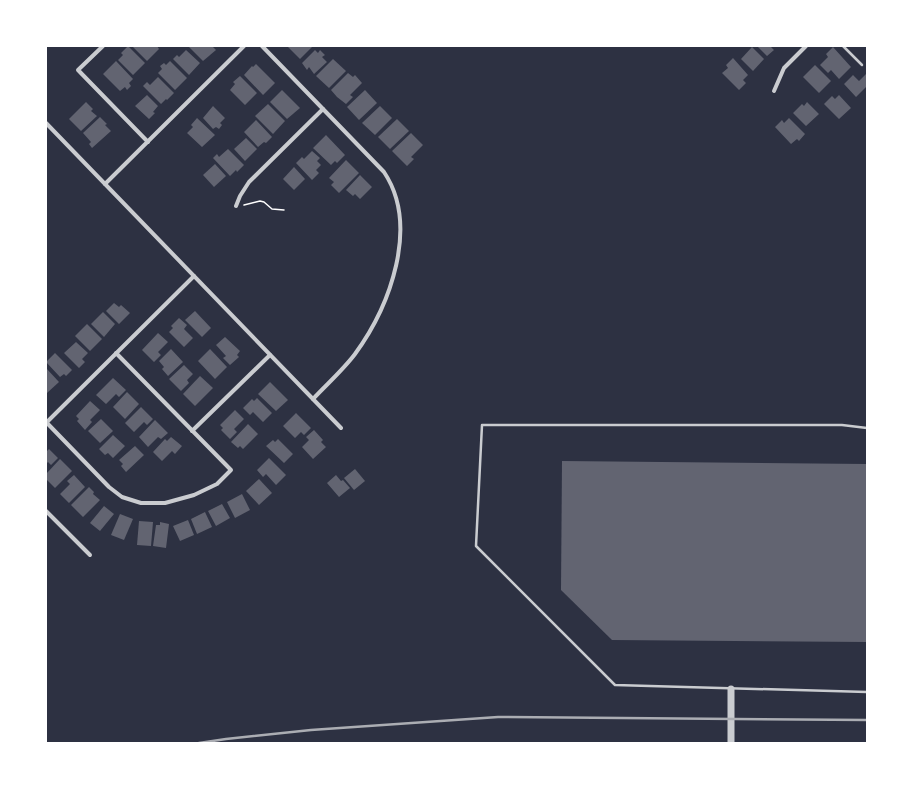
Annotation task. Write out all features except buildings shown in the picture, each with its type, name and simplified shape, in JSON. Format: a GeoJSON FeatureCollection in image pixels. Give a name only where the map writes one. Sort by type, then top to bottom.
{"type":"FeatureCollection","features":[{"type":"Feature","properties":{"kind":"street"},"geometry":{"type":"LineString","coordinates":[[103,46],[78,70],[148,142]]}},
{"type":"Feature","properties":{"kind":"street"},"geometry":{"type":"LineString","coordinates":[[105,184],[244,46]]}},
{"type":"Feature","properties":{"kind":"street"},"geometry":{"type":"LineString","coordinates":[[262,46],[384,172],[391,181],[399,205],[400,221],[397,260],[391,286],[377,319],[354,356],[313,399]]}},
{"type":"Feature","properties":{"kind":"street"},"geometry":{"type":"LineString","coordinates":[[774,91],[784,68],[806,46]]}},
{"type":"Feature","properties":{"kind":"street"},"geometry":{"type":"LineString","coordinates":[[236,206],[240,196],[249,182],[323,109]]}},
{"type":"Feature","properties":{"kind":"street"},"geometry":{"type":"LineString","coordinates":[[46,123],[341,428]]}},
{"type":"Feature","properties":{"kind":"street"},"geometry":{"type":"LineString","coordinates":[[116,353],[231,470],[218,484],[194,495],[165,503],[141,503],[122,497],[109,487],[46,423],[116,353],[194,276]]}},
{"type":"Feature","properties":{"kind":"street"},"geometry":{"type":"LineString","coordinates":[[192,431],[270,355]]}},
{"type":"Feature","properties":{"kind":"street"},"geometry":{"type":"LineString","coordinates":[[46,510],[90,555]]}},
{"type":"Feature","properties":{"kind":"street"},"geometry":{"type":"LineString","coordinates":[[731,689],[731,743]]}},
{"type":"Feature","properties":{"kind":"lane"},"geometry":{"type":"LineString","coordinates":[[843,46],[862,65]]}},
{"type":"Feature","properties":{"kind":"lane"},"geometry":{"type":"LineString","coordinates":[[867,428],[842,425],[482,425],[476,546],[615,686],[867,692]]}},
{"type":"Feature","properties":{"kind":"path"},"geometry":{"type":"LineString","coordinates":[[236,206],[260,201],[264,202],[272,209],[284,210]]}},
{"type":"Feature","properties":{"kind":"railway"},"geometry":{"type":"LineString","coordinates":[[199,743],[311,730],[498,717],[867,720]]}}]}
